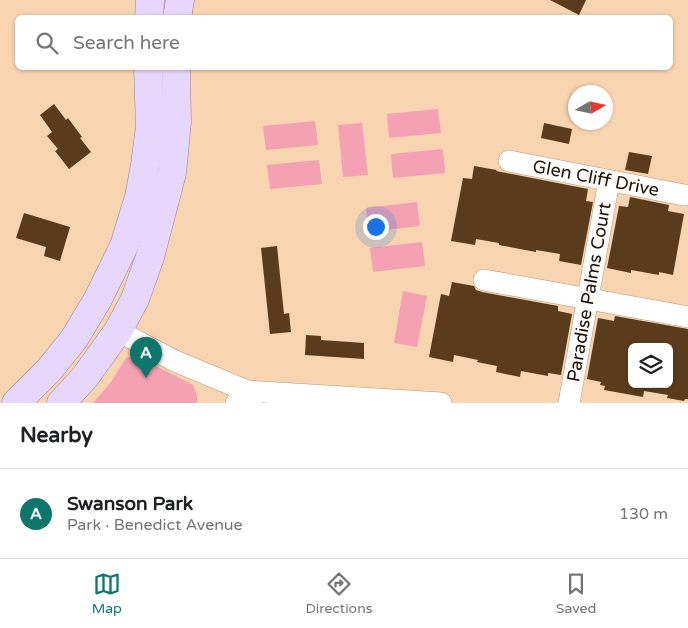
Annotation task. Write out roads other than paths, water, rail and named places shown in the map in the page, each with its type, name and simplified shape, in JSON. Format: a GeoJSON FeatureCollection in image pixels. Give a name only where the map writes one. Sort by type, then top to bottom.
{"type":"FeatureCollection","features":[{"type":"Feature","properties":{"kind":"main road"},"geometry":{"type":"LineString","coordinates":[[149,15],[150,0]]}},
{"type":"Feature","properties":{"kind":"main road"},"geometry":{"type":"LineString","coordinates":[[178,15],[180,0]]}},
{"type":"Feature","properties":{"kind":"main road"},"geometry":{"type":"LineString","coordinates":[[16,403],[48,370],[74,338],[98,299],[124,246],[139,197],[145,165],[150,126],[148,70]]}},
{"type":"Feature","properties":{"kind":"main road"},"geometry":{"type":"LineString","coordinates":[[61,403],[85,377],[118,330],[135,299],[150,257],[172,173],[176,122],[176,70]]}},
{"type":"Feature","properties":{"kind":"main road"},"geometry":{"type":"LineString","coordinates":[[118,330],[108,318],[111,301],[138,235],[139,197]]}},
{"type":"Feature","properties":{"kind":"main road"},"geometry":{"type":"LineString","coordinates":[[29,403],[68,367],[87,345],[103,334],[118,330]]}},
{"type":"Feature","properties":{"kind":"street","name":"Glen Cliff Drive"},"geometry":{"type":"LineString","coordinates":[[509,161],[684,195]]}},
{"type":"Feature","properties":{"kind":"street","name":"Paradise Palms Court"},"geometry":{"type":"LineString","coordinates":[[569,403],[609,181]]}},
{"type":"Feature","properties":{"kind":"street"},"geometry":{"type":"LineString","coordinates":[[484,280],[688,317]]}},
{"type":"Feature","properties":{"kind":"street"},"geometry":{"type":"LineString","coordinates":[[118,330],[245,399],[441,403]]}},
{"type":"Feature","properties":{"kind":"place","name":"Swanson Park"},"geometry":{"type":"Point","coordinates":[146,378]}}]}
